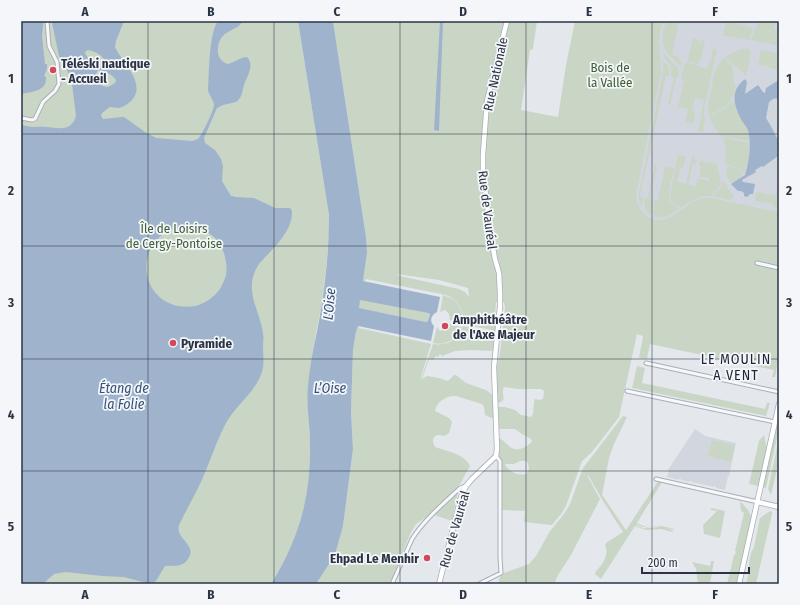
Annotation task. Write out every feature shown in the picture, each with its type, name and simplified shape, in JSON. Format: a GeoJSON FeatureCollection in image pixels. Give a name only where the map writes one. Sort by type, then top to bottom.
{"type":"FeatureCollection","features":[{"type":"Feature","properties":{"kind":"street"},"geometry":{"type":"LineString","coordinates":[[21,118],[32,120],[35,118],[43,102],[55,91],[58,86],[57,62],[49,46],[47,21]]}},
{"type":"Feature","properties":{"kind":"street","name":"Rue Nationale"},"geometry":{"type":"LineString","coordinates":[[485,128],[487,102],[507,21]]}},
{"type":"Feature","properties":{"kind":"street","name":"Rue de Vauréal"},"geometry":{"type":"LineString","coordinates":[[439,584],[461,497],[466,486],[496,456],[498,449],[494,367],[500,293],[499,273],[491,237],[483,171],[485,128]]}},
{"type":"Feature","properties":{"kind":"street"},"geometry":{"type":"LineString","coordinates":[[757,263],[779,268]]}},
{"type":"Feature","properties":{"kind":"street"},"geometry":{"type":"LineString","coordinates":[[646,363],[779,392]]}},
{"type":"Feature","properties":{"kind":"street"},"geometry":{"type":"LineString","coordinates":[[627,392],[776,423]]}},
{"type":"Feature","properties":{"kind":"street"},"geometry":{"type":"LineString","coordinates":[[739,584],[779,404]]}},
{"type":"Feature","properties":{"kind":"street"},"geometry":{"type":"LineString","coordinates":[[479,584],[501,573],[500,461],[496,456]]}},
{"type":"Feature","properties":{"kind":"street"},"geometry":{"type":"LineString","coordinates":[[656,479],[779,507]]}},
{"type":"Feature","properties":{"kind":"street"},"geometry":{"type":"LineString","coordinates":[[392,584],[416,533],[426,521],[460,488],[466,486]]}},
{"type":"Feature","properties":{"kind":"shaded area"},"geometry":{"type":"Polygon","coordinates":[[[657,21],[779,21],[779,350],[623,225],[657,21]]]}},
{"type":"Feature","properties":{"kind":"shaded area"},"geometry":{"type":"Polygon","coordinates":[[[695,429],[705,436],[736,443],[725,490],[692,481],[690,482],[667,477],[669,472],[668,470],[695,429]]]}},
{"type":"Feature","properties":{"kind":"green space","name":"Île de Loisirs de Cergy-Pontoise"},"geometry":{"type":"Polygon","coordinates":[[[21,21],[298,21],[329,215],[329,233],[326,269],[321,309],[316,332],[308,408],[310,476],[308,492],[294,541],[271,584],[21,584],[21,21]]]}},
{"type":"Feature","properties":{"kind":"green space","name":"Bois de la Vallée"},"geometry":{"type":"Polygon","coordinates":[[[333,21],[537,21],[533,49],[530,50],[521,110],[558,117],[575,21],[663,21],[659,40],[661,73],[636,194],[637,202],[644,213],[652,219],[659,220],[667,218],[689,204],[704,198],[713,198],[779,212],[779,355],[775,377],[772,377],[774,370],[650,344],[647,359],[639,358],[643,336],[637,334],[619,417],[591,453],[582,461],[566,506],[562,513],[552,525],[524,522],[525,511],[502,510],[502,468],[499,456],[499,438],[513,449],[525,447],[532,441],[515,429],[499,429],[498,407],[512,409],[521,415],[531,417],[533,414],[535,399],[543,399],[544,391],[541,389],[518,389],[504,387],[503,401],[497,403],[496,371],[500,353],[505,308],[504,302],[496,302],[496,331],[463,324],[463,314],[460,306],[446,295],[366,279],[363,281],[367,253],[366,237],[333,21]],[[397,274],[400,276],[459,289],[465,292],[469,297],[468,288],[439,280],[397,274]],[[520,461],[514,464],[505,465],[514,473],[526,474],[529,469],[528,463],[526,461],[520,461]]]}},
{"type":"Feature","properties":{"kind":"green space"},"geometry":{"type":"Polygon","coordinates":[[[667,21],[679,21],[672,55],[679,57],[680,61],[682,61],[681,66],[670,56],[664,46],[663,35],[667,21]]]}},
{"type":"Feature","properties":{"kind":"green space"},"geometry":{"type":"Polygon","coordinates":[[[726,21],[753,28],[749,40],[723,35],[726,21]]]}},
{"type":"Feature","properties":{"kind":"green space"},"geometry":{"type":"Polygon","coordinates":[[[758,21],[776,21],[774,29],[779,30],[779,46],[751,40],[758,21]]]}},
{"type":"Feature","properties":{"kind":"green space"},"geometry":{"type":"Polygon","coordinates":[[[693,38],[699,40],[698,43],[700,43],[701,40],[705,41],[702,56],[697,64],[688,61],[693,38]]]}},
{"type":"Feature","properties":{"kind":"green space"},"geometry":{"type":"Polygon","coordinates":[[[747,48],[751,52],[746,76],[725,57],[736,51],[747,48]]]}},
{"type":"Feature","properties":{"kind":"green space"},"geometry":{"type":"Polygon","coordinates":[[[713,49],[717,50],[705,104],[703,132],[698,131],[704,100],[695,98],[692,110],[695,112],[693,124],[685,122],[688,109],[678,107],[684,80],[681,79],[685,63],[687,64],[688,62],[706,69],[711,60],[713,49]]]}},
{"type":"Feature","properties":{"kind":"green space"},"geometry":{"type":"Polygon","coordinates":[[[662,50],[679,70],[670,105],[668,105],[674,78],[671,76],[671,67],[664,57],[662,50]]]}},
{"type":"Feature","properties":{"kind":"green space"},"geometry":{"type":"Polygon","coordinates":[[[761,50],[779,54],[777,70],[765,65],[758,65],[761,50]]]}},
{"type":"Feature","properties":{"kind":"green space"},"geometry":{"type":"Polygon","coordinates":[[[724,58],[731,65],[736,87],[733,96],[726,106],[709,116],[708,105],[715,71],[724,58]]]}},
{"type":"Feature","properties":{"kind":"green space"},"geometry":{"type":"Polygon","coordinates":[[[663,61],[669,68],[669,76],[666,76],[640,196],[643,198],[642,207],[639,201],[639,193],[663,72],[663,61]]]}},
{"type":"Feature","properties":{"kind":"green space"},"geometry":{"type":"Polygon","coordinates":[[[734,99],[736,108],[749,132],[749,141],[721,136],[712,123],[710,117],[724,109],[734,99]]]}},
{"type":"Feature","properties":{"kind":"green space"},"geometry":{"type":"Polygon","coordinates":[[[723,138],[749,143],[749,159],[745,173],[739,168],[725,164],[726,147],[723,138]]]}},
{"type":"Feature","properties":{"kind":"green space"},"geometry":{"type":"Polygon","coordinates":[[[678,155],[686,157],[683,168],[679,168],[680,170],[677,182],[686,184],[692,156],[694,156],[694,159],[697,160],[696,164],[693,163],[688,185],[696,187],[698,179],[696,178],[708,181],[710,180],[709,178],[699,177],[701,166],[699,165],[700,161],[717,164],[721,181],[719,187],[711,196],[691,201],[680,208],[671,201],[670,196],[678,155]]]}},
{"type":"Feature","properties":{"kind":"green space"},"geometry":{"type":"Polygon","coordinates":[[[655,164],[657,165],[650,198],[653,200],[651,211],[652,216],[646,211],[645,198],[648,198],[655,164]]]}},
{"type":"Feature","properties":{"kind":"green space"},"geometry":{"type":"Polygon","coordinates":[[[665,166],[673,168],[674,170],[669,196],[671,203],[679,209],[661,218],[654,216],[653,211],[655,200],[658,200],[665,166]]]}},
{"type":"Feature","properties":{"kind":"green space"},"geometry":{"type":"Polygon","coordinates":[[[727,166],[743,172],[741,175],[742,177],[731,184],[726,175],[727,166]]]}},
{"type":"Feature","properties":{"kind":"green space"},"geometry":{"type":"Polygon","coordinates":[[[725,181],[734,197],[731,200],[713,196],[720,189],[722,182],[725,181]]]}},
{"type":"Feature","properties":{"kind":"green space"},"geometry":{"type":"Polygon","coordinates":[[[779,181],[779,208],[773,207],[773,204],[755,201],[756,192],[776,196],[779,181]]]}},
{"type":"Feature","properties":{"kind":"green space"},"geometry":{"type":"Polygon","coordinates":[[[443,295],[452,299],[461,309],[463,322],[450,320],[449,314],[445,310],[440,312],[443,295]]]}},
{"type":"Feature","properties":{"kind":"green space"},"geometry":{"type":"Polygon","coordinates":[[[360,299],[430,314],[428,321],[426,322],[358,308],[360,299]]]}},
{"type":"Feature","properties":{"kind":"green space"},"geometry":{"type":"Polygon","coordinates":[[[449,324],[462,327],[457,335],[450,341],[438,344],[433,343],[437,327],[440,331],[446,329],[449,324]]]}},
{"type":"Feature","properties":{"kind":"green space"},"geometry":{"type":"Polygon","coordinates":[[[358,326],[359,328],[431,344],[420,380],[433,344],[443,344],[452,341],[461,331],[463,326],[495,333],[495,336],[493,336],[493,351],[471,350],[455,351],[442,356],[440,354],[433,360],[429,359],[422,379],[427,376],[448,381],[456,375],[466,383],[486,390],[493,395],[494,419],[485,415],[482,404],[456,396],[446,398],[437,405],[435,411],[449,418],[452,422],[449,433],[445,436],[435,436],[433,441],[435,447],[460,456],[468,462],[470,466],[459,486],[452,521],[431,514],[416,524],[411,532],[390,584],[316,584],[335,555],[343,526],[353,449],[351,412],[353,350],[358,326]]]}},
{"type":"Feature","properties":{"kind":"green space"},"geometry":{"type":"Polygon","coordinates":[[[637,366],[645,368],[642,383],[765,409],[767,403],[770,403],[766,416],[632,388],[637,366]]]}},
{"type":"Feature","properties":{"kind":"green space"},"geometry":{"type":"Polygon","coordinates":[[[623,416],[627,417],[609,458],[602,495],[626,530],[657,483],[662,482],[637,523],[646,527],[662,526],[674,529],[669,529],[673,532],[661,529],[646,530],[635,526],[601,579],[595,574],[605,557],[605,545],[623,532],[588,475],[600,499],[554,584],[498,584],[500,577],[504,573],[529,564],[536,556],[550,531],[570,504],[583,468],[623,416]],[[636,525],[645,528],[660,527],[646,527],[636,525]]]}},
{"type":"Feature","properties":{"kind":"green space"},"geometry":{"type":"Polygon","coordinates":[[[776,428],[779,429],[766,488],[763,487],[776,428]]]}},
{"type":"Feature","properties":{"kind":"green space"},"geometry":{"type":"Polygon","coordinates":[[[764,435],[767,451],[759,486],[749,484],[759,441],[764,435]]]}},
{"type":"Feature","properties":{"kind":"green space"},"geometry":{"type":"Polygon","coordinates":[[[779,438],[779,461],[771,495],[768,489],[779,438]]]}},
{"type":"Feature","properties":{"kind":"green space"},"geometry":{"type":"Polygon","coordinates":[[[712,440],[735,445],[731,462],[708,456],[712,440]]]}},
{"type":"Feature","properties":{"kind":"green space"},"geometry":{"type":"Polygon","coordinates":[[[740,501],[752,516],[738,584],[727,584],[744,513],[741,511],[740,501]]]}},
{"type":"Feature","properties":{"kind":"green space"},"geometry":{"type":"Polygon","coordinates":[[[711,508],[725,511],[720,538],[704,534],[703,525],[717,511],[711,510],[711,508]]]}},
{"type":"Feature","properties":{"kind":"green space"},"geometry":{"type":"Polygon","coordinates":[[[770,511],[772,514],[756,584],[746,584],[751,553],[754,547],[760,518],[770,511]]]}},
{"type":"Feature","properties":{"kind":"green space"},"geometry":{"type":"Polygon","coordinates":[[[711,561],[714,561],[710,584],[698,584],[696,569],[692,562],[710,566],[711,561]]]}},
{"type":"Feature","properties":{"kind":"water"},"geometry":{"type":"Polygon","coordinates":[[[21,21],[43,21],[42,36],[45,64],[47,64],[47,69],[44,76],[46,77],[46,80],[41,88],[21,94],[21,21]]]}},
{"type":"Feature","properties":{"kind":"water","name":"Étang de la Folie"},"geometry":{"type":"Polygon","coordinates":[[[53,21],[124,21],[115,47],[135,79],[137,87],[136,93],[132,100],[123,107],[110,107],[102,113],[101,116],[103,119],[124,117],[156,138],[192,141],[200,137],[208,122],[214,105],[208,90],[211,44],[215,27],[218,21],[242,21],[237,27],[222,37],[219,42],[218,53],[220,58],[227,64],[247,57],[250,63],[250,71],[240,99],[236,102],[217,108],[204,138],[205,143],[215,150],[221,159],[223,166],[222,181],[231,196],[254,198],[275,208],[290,208],[292,211],[289,226],[281,240],[259,264],[254,273],[252,282],[252,291],[263,337],[263,368],[260,376],[252,390],[226,423],[201,482],[179,525],[180,535],[190,549],[188,559],[181,565],[165,566],[156,581],[150,584],[124,577],[66,572],[54,574],[43,584],[21,584],[21,124],[31,127],[64,128],[71,125],[76,116],[70,76],[59,56],[52,23],[53,21]],[[88,50],[85,53],[91,62],[96,66],[102,68],[105,67],[104,60],[101,56],[88,50]],[[98,70],[96,74],[101,85],[103,86],[108,87],[115,83],[116,80],[108,73],[98,70]],[[191,226],[174,229],[165,233],[156,241],[150,250],[147,261],[149,283],[163,300],[174,305],[184,307],[199,305],[214,296],[221,287],[226,276],[226,260],[223,250],[215,238],[201,230],[191,226]]]}},
{"type":"Feature","properties":{"kind":"water","name":"L’Oise"},"geometry":{"type":"Polygon","coordinates":[[[298,21],[333,21],[366,237],[367,253],[363,281],[440,297],[437,312],[431,318],[434,326],[431,341],[358,326],[353,350],[351,412],[353,449],[343,526],[335,555],[316,584],[271,584],[289,551],[296,534],[308,482],[310,437],[307,400],[308,386],[324,286],[328,251],[329,215],[298,21]],[[360,300],[359,308],[426,322],[428,321],[430,314],[360,300]]]}},
{"type":"Feature","properties":{"kind":"water"},"geometry":{"type":"Polygon","coordinates":[[[440,21],[443,21],[439,131],[434,130],[440,21]]]}},
{"type":"Feature","properties":{"kind":"water"},"geometry":{"type":"Polygon","coordinates":[[[745,79],[747,82],[745,94],[758,85],[765,93],[766,88],[779,80],[779,98],[773,99],[769,102],[766,118],[779,142],[777,154],[779,153],[778,156],[763,167],[762,166],[755,170],[756,172],[742,180],[743,182],[755,184],[753,194],[750,194],[747,197],[744,196],[744,193],[738,191],[731,184],[745,175],[748,165],[750,145],[749,133],[739,115],[734,99],[737,89],[745,79]]]}},
{"type":"Feature","properties":{"kind":"place","name":"Téléski nautique - Accueil"},"geometry":{"type":"Point","coordinates":[53,70]}},
{"type":"Feature","properties":{"kind":"place","name":"Amphithéâtre de l'Axe Majeur"},"geometry":{"type":"Point","coordinates":[445,326]}},
{"type":"Feature","properties":{"kind":"place","name":"Pyramide"},"geometry":{"type":"Point","coordinates":[173,343]}},
{"type":"Feature","properties":{"kind":"place","name":"Ehpad Le Menhir"},"geometry":{"type":"Point","coordinates":[427,558]}},
{"type":"Feature","properties":{"kind":"district","name":"LE MOULIN A VENT"},"geometry":{"type":"Point","coordinates":[736,368]}},
{"type":"Feature","properties":{"kind":"water label","name":"L'Oise"},"geometry":{"type":"Point","coordinates":[329,304]}}]}
